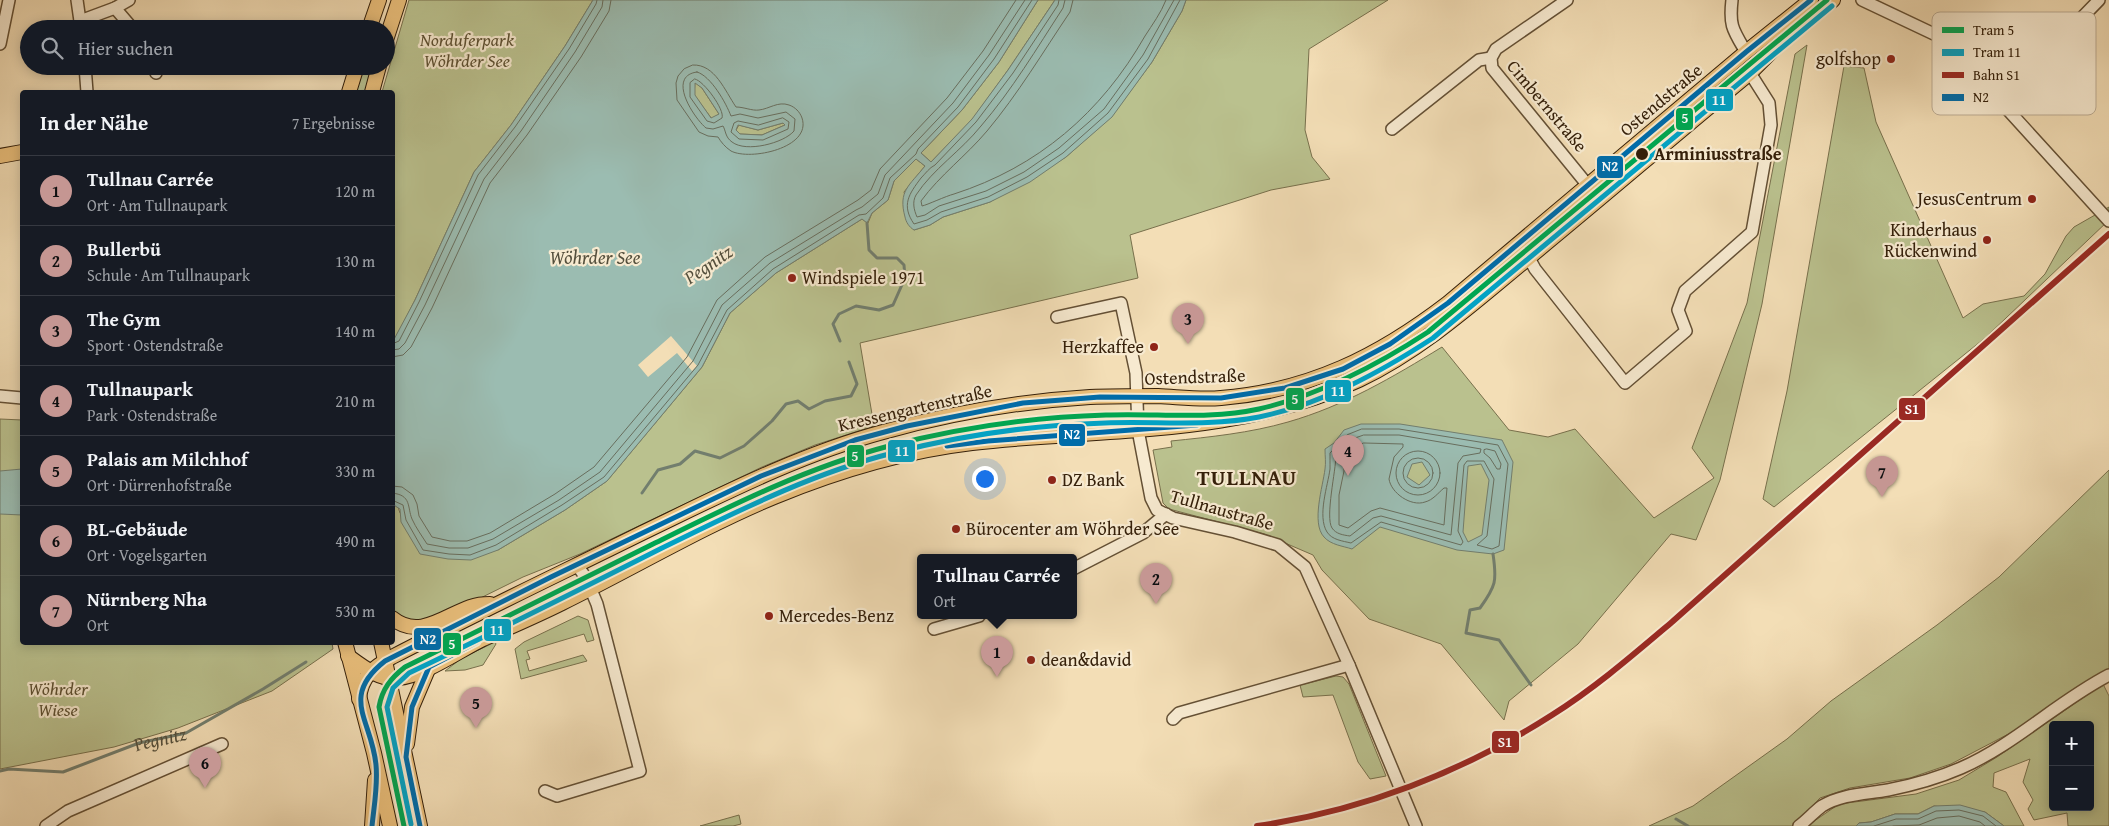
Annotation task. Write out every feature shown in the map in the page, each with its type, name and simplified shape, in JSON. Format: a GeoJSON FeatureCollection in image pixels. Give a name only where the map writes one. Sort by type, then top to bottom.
{"type":"FeatureCollection","features":[{"type":"Feature","properties":{"kind":"main road"},"geometry":{"type":"LineString","coordinates":[[372,20],[379,0]]}},
{"type":"Feature","properties":{"kind":"main road"},"geometry":{"type":"LineString","coordinates":[[392,20],[399,0]]}},
{"type":"Feature","properties":{"kind":"main road","name":"Ostendstraße"},"geometry":{"type":"LineString","coordinates":[[1137,396],[1204,399],[1231,397],[1292,386],[1343,369],[1390,344],[1433,314],[1810,0]]}},
{"type":"Feature","properties":{"kind":"main road","name":"Ostendstraße"},"geometry":{"type":"LineString","coordinates":[[1138,430],[1198,424],[1264,413],[1315,398],[1357,381],[1396,360],[1435,334],[1529,258],[1750,72],[1832,0]]}},
{"type":"Feature","properties":{"kind":"main road"},"geometry":{"type":"LineString","coordinates":[[1746,52],[1750,72]]}},
{"type":"Feature","properties":{"kind":"main road"},"geometry":{"type":"LineString","coordinates":[[350,90],[354,75]]}},
{"type":"Feature","properties":{"kind":"main road"},"geometry":{"type":"LineString","coordinates":[[373,90],[377,75]]}},
{"type":"Feature","properties":{"kind":"main road","name":"Kressengartenstraße"},"geometry":{"type":"LineString","coordinates":[[370,671],[385,661],[577,565],[769,472],[828,449],[873,434],[922,422],[1023,403],[1094,397],[1137,396]]}},
{"type":"Feature","properties":{"kind":"main road"},"geometry":{"type":"LineString","coordinates":[[347,649],[370,671],[389,678],[408,676],[775,497],[822,478],[876,462],[934,449],[973,443],[1138,430]]}},
{"type":"Feature","properties":{"kind":"main road","name":"Kressengartenstraße"},"geometry":{"type":"LineString","coordinates":[[395,620],[408,626],[426,626],[471,606],[505,601]]}},
{"type":"Feature","properties":{"kind":"main road"},"geometry":{"type":"LineString","coordinates":[[382,645],[420,826]]}},
{"type":"Feature","properties":{"kind":"main road"},"geometry":{"type":"LineString","coordinates":[[347,649],[390,826]]}},
{"type":"Feature","properties":{"kind":"main road"},"geometry":{"type":"LineString","coordinates":[[406,758],[412,707],[429,667]]}},
{"type":"Feature","properties":{"kind":"main road"},"geometry":{"type":"LineString","coordinates":[[360,699],[361,686],[370,671]]}},
{"type":"Feature","properties":{"kind":"main road"},"geometry":{"type":"LineString","coordinates":[[372,826],[376,764]]}},
{"type":"Feature","properties":{"kind":"street"},"geometry":{"type":"LineString","coordinates":[[0,44],[9,0]]}},
{"type":"Feature","properties":{"kind":"street"},"geometry":{"type":"LineString","coordinates":[[77,0],[80,20]]}},
{"type":"Feature","properties":{"kind":"street"},"geometry":{"type":"LineString","coordinates":[[91,20],[129,0]]}},
{"type":"Feature","properties":{"kind":"street","name":"Cimbernstraße"},"geometry":{"type":"LineString","coordinates":[[1567,0],[1496,49],[1491,58],[1492,68],[1600,199]]}},
{"type":"Feature","properties":{"kind":"street"},"geometry":{"type":"LineString","coordinates":[[1732,0],[1730,22],[1746,52]]}},
{"type":"Feature","properties":{"kind":"street"},"geometry":{"type":"LineString","coordinates":[[1862,0],[1932,34]]}},
{"type":"Feature","properties":{"kind":"street"},"geometry":{"type":"LineString","coordinates":[[2087,12],[2099,0]]}},
{"type":"Feature","properties":{"kind":"street"},"geometry":{"type":"LineString","coordinates":[[115,8],[125,20]]}},
{"type":"Feature","properties":{"kind":"street","name":"Cimbernstraße"},"geometry":{"type":"LineString","coordinates":[[1392,129],[1480,60],[1491,58]]}},
{"type":"Feature","properties":{"kind":"street"},"geometry":{"type":"LineString","coordinates":[[1529,258],[1535,269],[1625,383],[1686,332],[1678,310],[1685,291],[1752,232],[1771,125],[1769,103],[1750,72]]}},
{"type":"Feature","properties":{"kind":"street"},"geometry":{"type":"LineString","coordinates":[[86,75],[88,90]]}},
{"type":"Feature","properties":{"kind":"street"},"geometry":{"type":"LineString","coordinates":[[2012,115],[2109,221]]}},
{"type":"Feature","properties":{"kind":"street"},"geometry":{"type":"LineString","coordinates":[[1057,316],[1121,303],[1135,367],[1137,396]]}},
{"type":"Feature","properties":{"kind":"street"},"geometry":{"type":"LineString","coordinates":[[0,396],[20,398]]}},
{"type":"Feature","properties":{"kind":"street","name":"Ostendstraße"},"geometry":{"type":"LineString","coordinates":[[1137,396],[1138,430]]}},
{"type":"Feature","properties":{"kind":"street","name":"Tullnaustraße"},"geometry":{"type":"LineString","coordinates":[[1138,430],[1151,498],[1158,510],[1173,518],[1235,532],[1278,545],[1304,567],[1349,665],[1416,826]]}},
{"type":"Feature","properties":{"kind":"street"},"geometry":{"type":"LineString","coordinates":[[1077,567],[1143,534],[1166,514]]}},
{"type":"Feature","properties":{"kind":"street"},"geometry":{"type":"LineString","coordinates":[[545,791],[557,796],[640,771],[599,611],[590,588],[577,565]]}},
{"type":"Feature","properties":{"kind":"street"},"geometry":{"type":"LineString","coordinates":[[934,629],[969,619]]}},
{"type":"Feature","properties":{"kind":"street"},"geometry":{"type":"LineString","coordinates":[[1173,719],[1178,713],[1349,665]]}},
{"type":"Feature","properties":{"kind":"street"},"geometry":{"type":"LineString","coordinates":[[1799,826],[1823,806],[1854,794],[1900,788],[1939,777],[1962,768],[1986,756],[2073,696],[2109,675]]}},
{"type":"Feature","properties":{"kind":"street"},"geometry":{"type":"LineString","coordinates":[[46,826],[68,811],[222,744]]}},
{"type":"Feature","properties":{"kind":"green space","name":"Norduferpark Wöhrder See"},"geometry":{"type":"Polygon","coordinates":[[[409,0],[593,0],[565,46],[511,125],[474,172],[395,339],[395,90],[383,90],[387,75],[395,75],[395,48],[409,0]]]}},
{"type":"Feature","properties":{"kind":"green space"},"geometry":{"type":"Polygon","coordinates":[[[1038,0],[1055,0],[972,120],[931,162],[921,153],[962,110],[999,62],[1038,0]]]}},
{"type":"Feature","properties":{"kind":"green space"},"geometry":{"type":"Polygon","coordinates":[[[1186,0],[1388,0],[1309,49],[1305,130],[1312,157],[1330,179],[1271,190],[1130,235],[1138,278],[860,343],[874,426],[815,445],[762,467],[580,554],[523,577],[438,619],[426,621],[408,619],[395,612],[395,505],[398,507],[400,513],[498,550],[565,510],[607,481],[702,367],[730,313],[776,273],[862,219],[868,223],[872,213],[888,200],[894,181],[916,159],[925,166],[904,192],[914,230],[930,225],[943,217],[990,202],[1066,157],[1112,116],[1152,62],[1182,11],[1186,0]]]}},
{"type":"Feature","properties":{"kind":"green space"},"geometry":{"type":"Polygon","coordinates":[[[1807,45],[1762,304],[1720,480],[1696,540],[1671,534],[1578,644],[1509,701],[1504,720],[1441,644],[1369,619],[1322,570],[1313,555],[1264,534],[1169,509],[1163,503],[1153,450],[1172,447],[1171,441],[1245,432],[1274,426],[1329,408],[1368,390],[1442,347],[1509,430],[1548,437],[1575,429],[1654,518],[1714,478],[1692,448],[1747,303],[1795,54],[1807,45]]]}},
{"type":"Feature","properties":{"kind":"green space"},"geometry":{"type":"Polygon","coordinates":[[[1844,66],[1864,68],[1876,122],[1963,318],[1983,304],[2024,296],[2045,274],[2066,236],[2074,227],[2109,207],[2109,220],[1985,338],[1774,507],[1763,499],[1787,391],[1844,66]]]}},
{"type":"Feature","properties":{"kind":"green space"},"geometry":{"type":"Polygon","coordinates":[[[359,75],[369,75],[366,90],[355,90],[359,75]]]}},
{"type":"Feature","properties":{"kind":"green space"},"geometry":{"type":"Polygon","coordinates":[[[695,82],[702,88],[719,114],[712,119],[694,95],[695,82]]]}},
{"type":"Feature","properties":{"kind":"green space"},"geometry":{"type":"Polygon","coordinates":[[[783,123],[785,125],[762,135],[739,134],[736,130],[739,125],[758,130],[783,123]]]}},
{"type":"Feature","properties":{"kind":"green space","name":"Wöhrder Wiese"},"geometry":{"type":"Polygon","coordinates":[[[0,419],[20,420],[20,645],[332,645],[333,649],[272,691],[178,728],[114,747],[0,769],[0,419]]]}},
{"type":"Feature","properties":{"kind":"green space"},"geometry":{"type":"Polygon","coordinates":[[[2109,470],[2109,669],[2018,729],[1951,764],[1910,778],[1850,788],[1820,798],[1793,826],[1649,826],[1693,806],[1787,739],[1831,701],[1937,625],[1999,577],[2109,470]]]}},
{"type":"Feature","properties":{"kind":"green space"},"geometry":{"type":"Polygon","coordinates":[[[556,595],[558,599],[407,672],[406,669],[556,595]]]}},
{"type":"Feature","properties":{"kind":"green space"},"geometry":{"type":"Polygon","coordinates":[[[578,616],[588,620],[594,640],[587,642],[584,634],[527,651],[530,659],[526,660],[529,671],[583,655],[587,661],[521,679],[515,649],[524,642],[578,616]]]}},
{"type":"Feature","properties":{"kind":"green space"},"geometry":{"type":"Polygon","coordinates":[[[495,642],[496,644],[483,665],[465,670],[445,671],[462,658],[495,642]]]}},
{"type":"Feature","properties":{"kind":"green space"},"geometry":{"type":"Polygon","coordinates":[[[1336,676],[1343,677],[1349,684],[1386,776],[1370,779],[1358,762],[1333,695],[1303,697],[1300,685],[1336,676]]]}},
{"type":"Feature","properties":{"kind":"green space"},"geometry":{"type":"Polygon","coordinates":[[[2103,684],[2109,696],[2109,826],[2068,826],[2067,813],[2034,820],[2028,809],[2033,800],[2023,782],[2030,759],[1994,773],[1993,787],[2006,792],[2024,826],[2004,826],[1985,812],[1934,806],[1918,814],[1895,814],[1871,822],[1859,823],[1856,826],[1807,826],[1839,804],[1916,794],[1959,780],[1997,757],[2049,721],[2049,811],[2094,811],[2094,721],[2049,721],[2103,684]]]}},
{"type":"Feature","properties":{"kind":"green space"},"geometry":{"type":"Polygon","coordinates":[[[739,815],[741,824],[733,826],[700,826],[739,815]]]}},
{"type":"Feature","properties":{"kind":"water","name":"Wöhrder See"},"geometry":{"type":"Polygon","coordinates":[[[593,0],[1038,0],[999,62],[962,110],[921,153],[931,162],[972,119],[1055,0],[1186,0],[1182,11],[1152,62],[1112,117],[1066,157],[1030,182],[990,202],[943,217],[930,225],[914,230],[906,221],[903,201],[906,189],[925,166],[916,159],[894,181],[888,200],[872,213],[867,223],[862,219],[776,273],[730,313],[702,367],[607,481],[565,510],[498,550],[471,560],[448,559],[420,554],[401,522],[400,509],[395,506],[395,337],[415,300],[474,172],[511,125],[565,46],[593,0]],[[695,83],[695,95],[711,118],[719,114],[702,88],[695,83]],[[783,123],[758,130],[738,125],[736,130],[740,134],[762,135],[785,125],[783,123]]]}},
{"type":"Feature","properties":{"kind":"water"},"geometry":{"type":"Polygon","coordinates":[[[1361,424],[1400,424],[1502,440],[1513,462],[1504,550],[1493,554],[1457,550],[1380,527],[1352,549],[1327,540],[1320,531],[1318,523],[1320,494],[1325,467],[1325,449],[1334,443],[1344,430],[1361,424]],[[1422,462],[1412,464],[1407,477],[1419,485],[1430,475],[1422,462]],[[1481,464],[1468,466],[1463,532],[1468,542],[1482,535],[1489,480],[1481,464]]]}},
{"type":"Feature","properties":{"kind":"water"},"geometry":{"type":"Polygon","coordinates":[[[20,469],[20,515],[0,514],[0,471],[20,469]]]}},
{"type":"Feature","properties":{"kind":"water"},"geometry":{"type":"Polygon","coordinates":[[[1960,805],[1985,812],[2004,826],[1856,826],[1859,823],[1871,822],[1895,814],[1918,814],[1934,806],[1960,805]]]}},
{"type":"Feature","properties":{"kind":"pier"},"geometry":{"type":"Polygon","coordinates":[[[671,336],[697,366],[692,371],[677,353],[648,377],[638,365],[671,336]]]}},
{"type":"Feature","properties":{"kind":"waterway"},"geometry":{"type":"LineString","coordinates":[[840,341],[833,324],[839,314],[856,306],[879,310],[893,305],[905,278],[904,265],[897,258],[877,258],[869,250],[867,223]]}},
{"type":"Feature","properties":{"kind":"waterway"},"geometry":{"type":"LineString","coordinates":[[642,493],[658,470],[680,464],[695,451],[720,458],[744,446],[772,421],[786,404],[798,401],[809,409],[825,401],[851,396],[857,384],[849,362]]}},
{"type":"Feature","properties":{"kind":"waterway"},"geometry":{"type":"LineString","coordinates":[[1493,554],[1494,583],[1480,608],[1470,610],[1466,633],[1499,640],[1531,685]]}},
{"type":"Feature","properties":{"kind":"waterway","name":"Pegnitz"},"geometry":{"type":"LineString","coordinates":[[0,771],[9,769],[63,772],[139,743],[186,733],[306,662]]}},
{"type":"Feature","properties":{"kind":"waterway"},"geometry":{"type":"LineString","coordinates":[[1676,819],[1688,826]]}},
{"type":"Feature","properties":{"kind":"tram line","name":"5"},"geometry":{"type":"LineString","coordinates":[[404,826],[379,707],[382,695],[388,684],[405,667],[738,503],[797,477],[858,455],[942,434],[996,424],[1079,416],[1202,415],[1240,412],[1282,403],[1347,378],[1368,368],[1428,332],[1827,0]]}},
{"type":"Feature","properties":{"kind":"tram line","name":"11"},"geometry":{"type":"LineString","coordinates":[[411,824],[387,707],[393,688],[409,673],[746,508],[804,482],[863,461],[945,441],[998,432],[1052,426],[1105,423],[1201,423],[1240,420],[1282,411],[1328,396],[1371,375],[1433,338],[1832,6]]}},
{"type":"Feature","properties":{"kind":"rail line","name":"S1"},"geometry":{"type":"LineString","coordinates":[[1257,826],[1335,810],[1410,786],[1483,754],[1518,736],[1568,705],[1614,671],[1672,622],[2109,234]]}},
{"type":"Feature","properties":{"kind":"transit line","name":"N2"},"geometry":{"type":"LineString","coordinates":[[372,826],[376,788],[376,765],[362,710],[361,698],[364,686],[371,674],[385,661],[551,577],[761,476],[855,440],[907,426],[1023,403],[1100,397],[1221,398],[1285,388],[1343,369],[1390,344],[1448,303],[1746,52],[1811,0]]}},
{"type":"Feature","properties":{"kind":"transit line","name":"N2"},"geometry":{"type":"LineString","coordinates":[[947,446],[988,441],[1197,425]]}},
{"type":"Feature","properties":{"kind":"transit line","name":"N2"},"geometry":{"type":"LineString","coordinates":[[420,826],[406,757],[412,707],[429,667],[477,642]]}},
{"type":"Feature","properties":{"kind":"place","name":"golfshop"},"geometry":{"type":"Point","coordinates":[1891,59]}},
{"type":"Feature","properties":{"kind":"place","name":"Arminiusstraße"},"geometry":{"type":"Point","coordinates":[1642,154]}},
{"type":"Feature","properties":{"kind":"place","name":"JesusCentrum"},"geometry":{"type":"Point","coordinates":[2032,199]}},
{"type":"Feature","properties":{"kind":"place","name":"Kinderhaus Rückenwind"},"geometry":{"type":"Point","coordinates":[1987,240]}},
{"type":"Feature","properties":{"kind":"place","name":"Windspiele 1971"},"geometry":{"type":"Point","coordinates":[792,278]}},
{"type":"Feature","properties":{"kind":"place","name":"The Gym"},"geometry":{"type":"Point","coordinates":[1188,344]}},
{"type":"Feature","properties":{"kind":"place","name":"Herzkaffee"},"geometry":{"type":"Point","coordinates":[1154,347]}},
{"type":"Feature","properties":{"kind":"place","name":"Tullnaupark"},"geometry":{"type":"Point","coordinates":[1348,476]}},
{"type":"Feature","properties":{"kind":"place","name":"DZ Bank"},"geometry":{"type":"Point","coordinates":[1052,480]}},
{"type":"Feature","properties":{"kind":"place","name":"Nürnberg Nha"},"geometry":{"type":"Point","coordinates":[1882,497]}},
{"type":"Feature","properties":{"kind":"place","name":"Bürocenter am Wöhrder See"},"geometry":{"type":"Point","coordinates":[956,529]}},
{"type":"Feature","properties":{"kind":"place","name":"Bullerbü"},"geometry":{"type":"Point","coordinates":[1156,604]}},
{"type":"Feature","properties":{"kind":"place","name":"Mercedes-Benz"},"geometry":{"type":"Point","coordinates":[769,616]}},
{"type":"Feature","properties":{"kind":"place","name":"dean&david"},"geometry":{"type":"Point","coordinates":[1031,660]}},
{"type":"Feature","properties":{"kind":"place","name":"Tullnau Carrée"},"geometry":{"type":"Point","coordinates":[997,677]}},
{"type":"Feature","properties":{"kind":"place","name":"Palais am Milchhof"},"geometry":{"type":"Point","coordinates":[476,728]}},
{"type":"Feature","properties":{"kind":"place","name":"BL-Gebäude"},"geometry":{"type":"Point","coordinates":[205,788]}},
{"type":"Feature","properties":{"kind":"district","name":"TULLNAU"},"geometry":{"type":"Point","coordinates":[1247,477]}}]}
